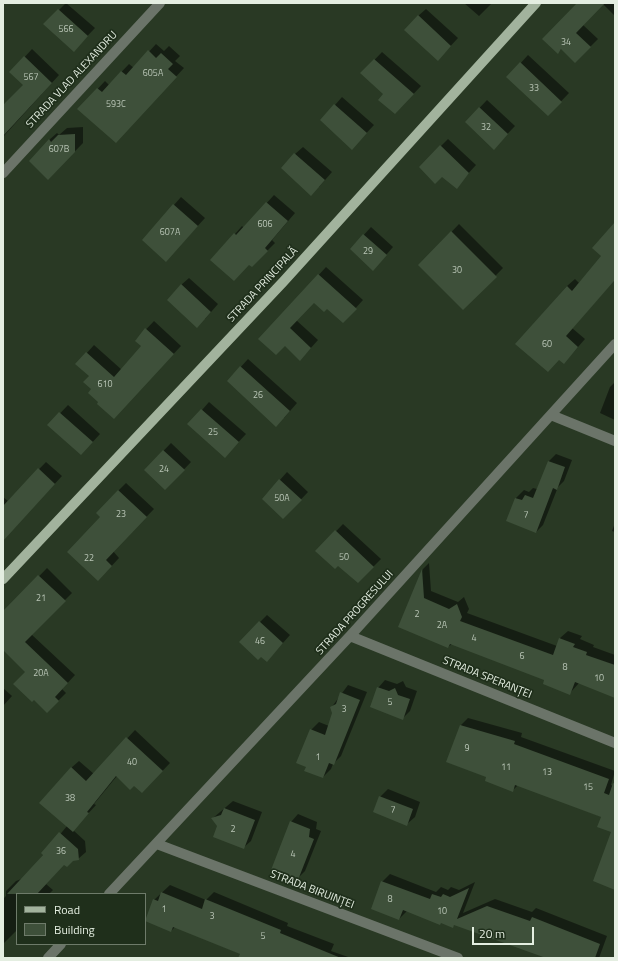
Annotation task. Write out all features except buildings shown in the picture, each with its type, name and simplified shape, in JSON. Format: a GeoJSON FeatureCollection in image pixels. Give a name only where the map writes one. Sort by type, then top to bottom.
{"type":"FeatureCollection","features":[{"type":"Feature","properties":{"kind":"main road","name":"STRADA PRINCIPALĂ"},"geometry":{"type":"LineString","coordinates":[[3,579],[283,282],[536,3]]}},
{"type":"Feature","properties":{"kind":"street","name":"STRADA VLAD ALEXANDRU"},"geometry":{"type":"LineString","coordinates":[[3,173],[160,3]]}},
{"type":"Feature","properties":{"kind":"street","name":"STRADA PROGRESULUI"},"geometry":{"type":"LineString","coordinates":[[110,893],[350,636],[615,344]]}},
{"type":"Feature","properties":{"kind":"street"},"geometry":{"type":"LineString","coordinates":[[551,415],[615,440]]}},
{"type":"Feature","properties":{"kind":"street","name":"STRADA SPERANȚEI"},"geometry":{"type":"LineString","coordinates":[[350,636],[615,743]]}},
{"type":"Feature","properties":{"kind":"street","name":"STRADA BIRUINȚEI"},"geometry":{"type":"LineString","coordinates":[[157,844],[458,958]]}},
{"type":"Feature","properties":{"kind":"street"},"geometry":{"type":"LineString","coordinates":[[48,958],[60,945]]}}]}
